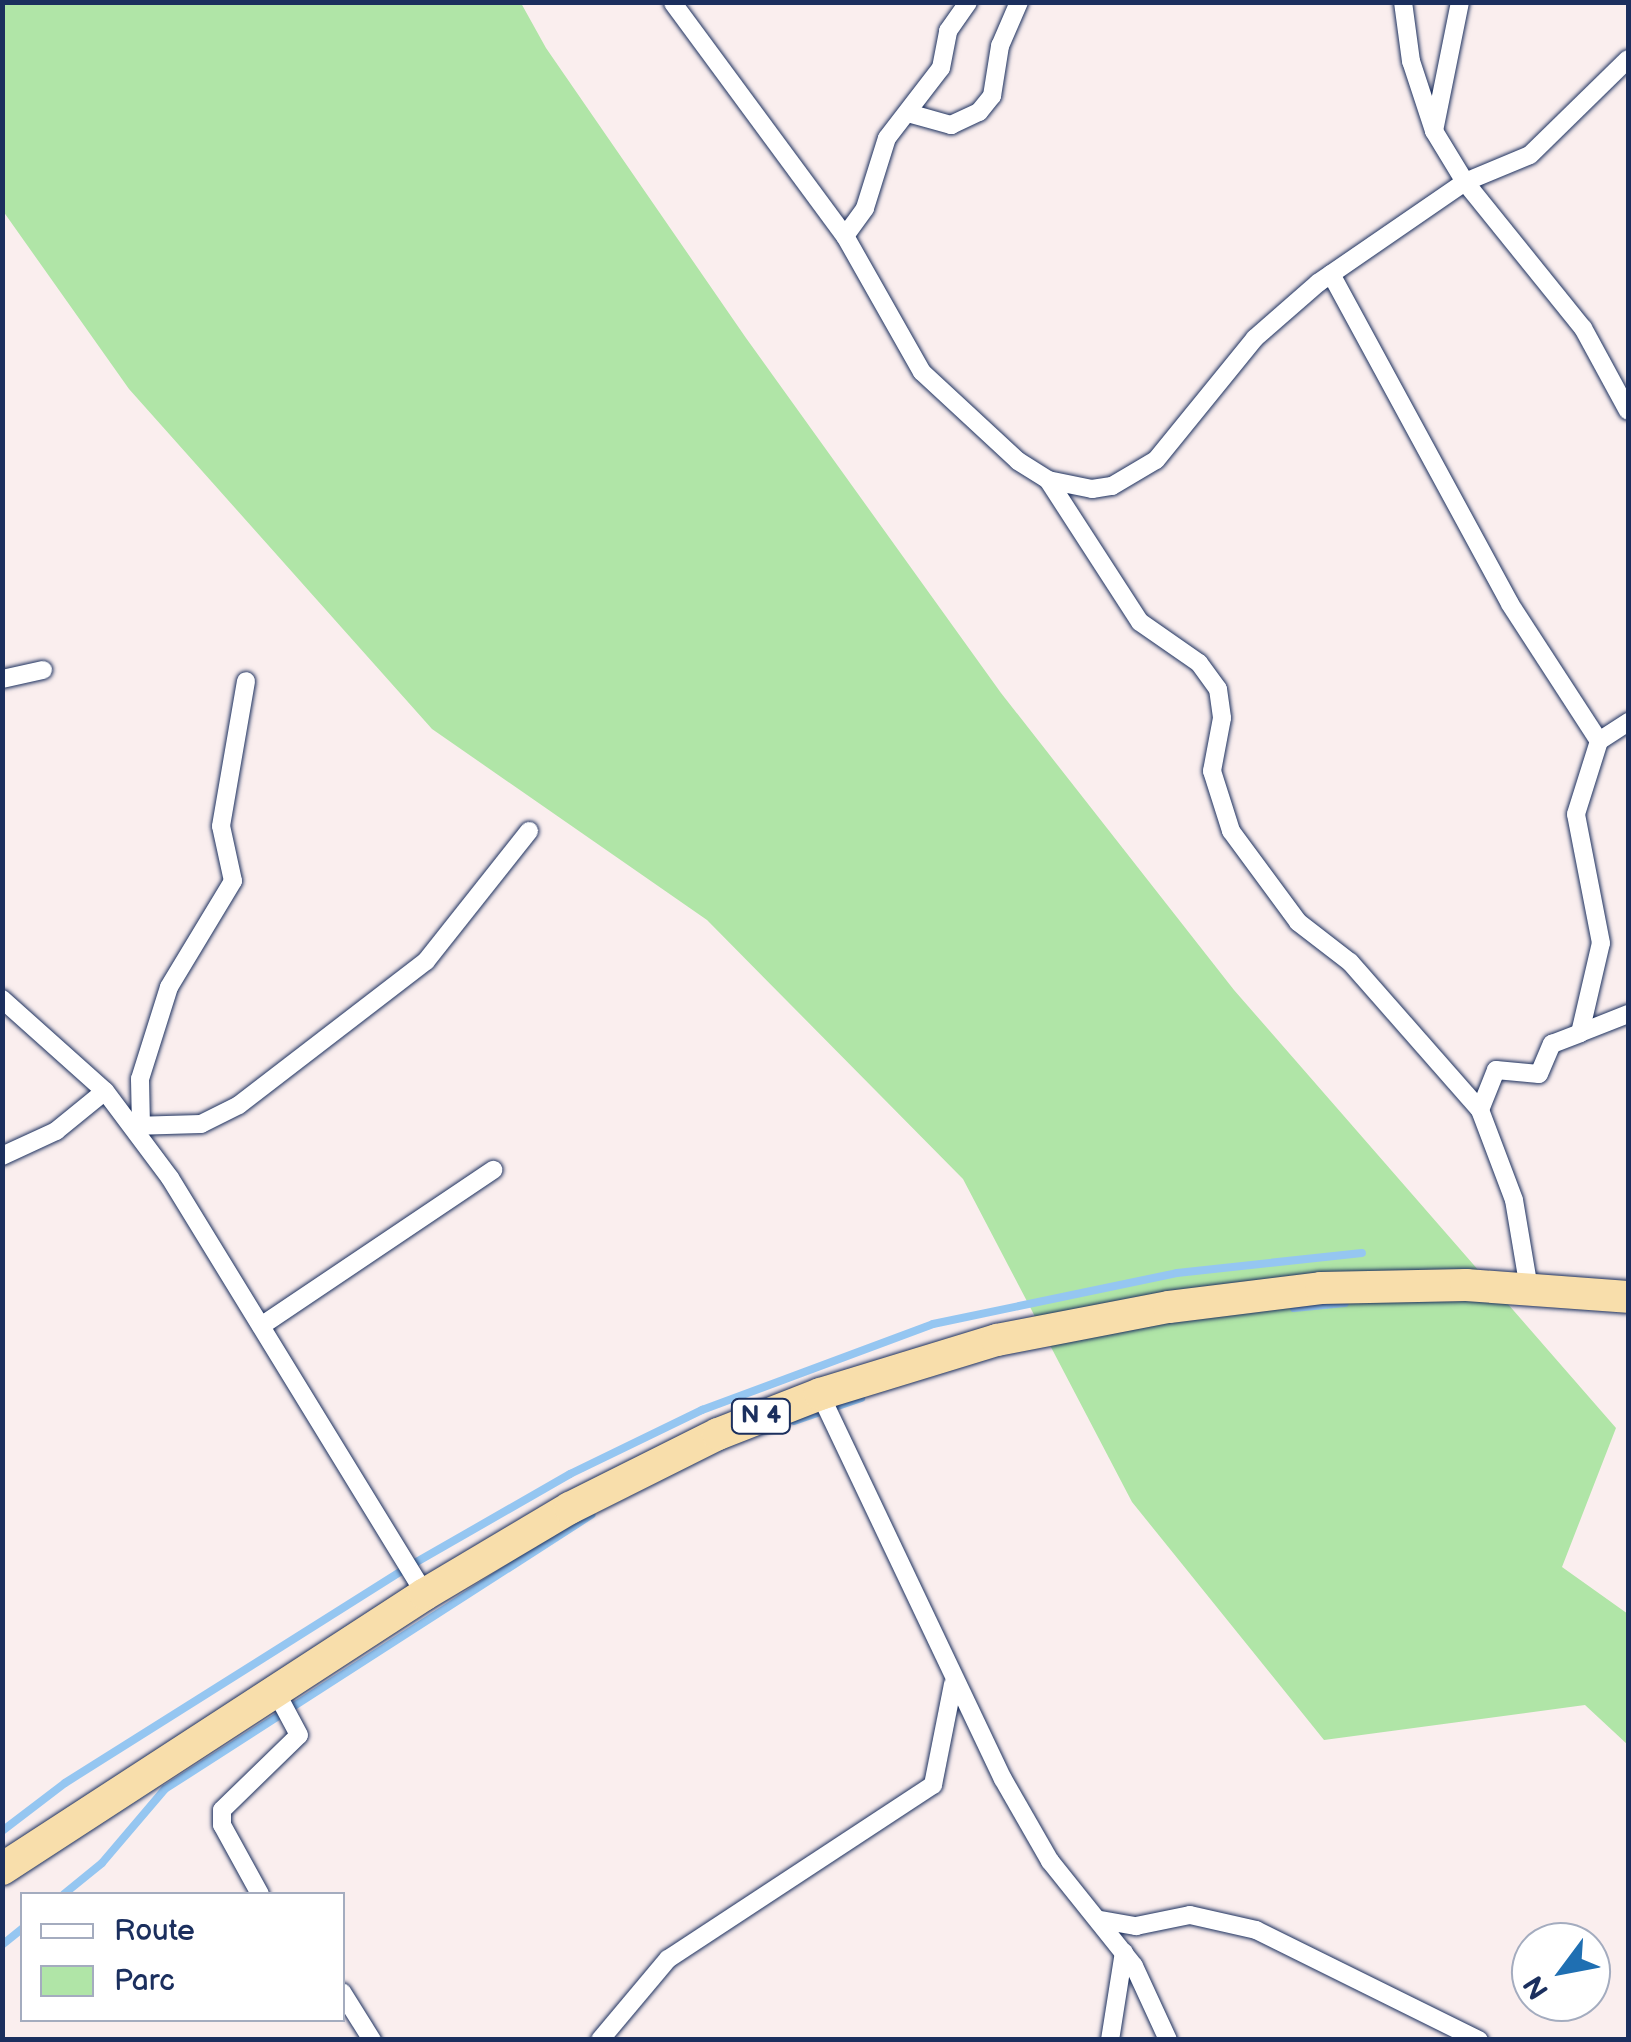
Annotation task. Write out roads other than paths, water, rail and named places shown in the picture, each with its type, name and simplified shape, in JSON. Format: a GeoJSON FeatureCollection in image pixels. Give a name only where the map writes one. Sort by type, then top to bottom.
{"type":"FeatureCollection","features":[{"type":"Feature","properties":{"kind":"highway","name":"N 4"},"geometry":{"type":"LineString","coordinates":[[2,1869],[277,1694],[425,1594],[670,1457],[820,1394],[997,1340],[1170,1306],[1321,1288],[1530,1288],[1628,1297]]}},
{"type":"Feature","properties":{"kind":"street"},"geometry":{"type":"LineString","coordinates":[[845,236],[865,208],[887,138],[941,68],[948,31],[968,2]]}},
{"type":"Feature","properties":{"kind":"street"},"geometry":{"type":"LineString","coordinates":[[908,113],[951,124],[979,112],[992,96],[1000,46],[1020,2]]}},
{"type":"Feature","properties":{"kind":"street"},"geometry":{"type":"LineString","coordinates":[[1403,2],[1417,86],[1434,131],[1465,182],[1583,328],[1628,411]]}},
{"type":"Feature","properties":{"kind":"street"},"geometry":{"type":"LineString","coordinates":[[1434,131],[1460,2]]}},
{"type":"Feature","properties":{"kind":"street"},"geometry":{"type":"LineString","coordinates":[[673,3],[845,236],[922,372],[1018,461],[1048,480],[1140,622],[1199,664],[1218,690],[1222,718],[1212,771],[1230,831],[1304,929],[1350,962],[1480,1110],[1514,1200],[1530,1288]]}},
{"type":"Feature","properties":{"kind":"street"},"geometry":{"type":"LineString","coordinates":[[1048,480],[1112,486],[1156,460],[1256,338],[1331,274],[1465,182],[1530,155],[1628,59]]}},
{"type":"Feature","properties":{"kind":"street"},"geometry":{"type":"LineString","coordinates":[[1331,274],[1510,604],[1599,741]]}},
{"type":"Feature","properties":{"kind":"street"},"geometry":{"type":"LineString","coordinates":[[2,679],[43,670]]}},
{"type":"Feature","properties":{"kind":"street"},"geometry":{"type":"LineString","coordinates":[[136,1126],[140,1079],[169,987],[234,881],[221,826],[246,680]]}},
{"type":"Feature","properties":{"kind":"street"},"geometry":{"type":"LineString","coordinates":[[1580,1032],[1601,943],[1576,814],[1599,741],[1628,722]]}},
{"type":"Feature","properties":{"kind":"street"},"geometry":{"type":"LineString","coordinates":[[136,1126],[201,1124],[238,1105],[426,961],[529,831]]}},
{"type":"Feature","properties":{"kind":"street"},"geometry":{"type":"LineString","coordinates":[[2,999],[105,1090],[136,1126],[425,1594]]}},
{"type":"Feature","properties":{"kind":"street"},"geometry":{"type":"LineString","coordinates":[[1480,1110],[1496,1070],[1539,1074],[1552,1044],[1628,1014]]}},
{"type":"Feature","properties":{"kind":"street"},"geometry":{"type":"LineString","coordinates":[[2,1156],[56,1131],[105,1090]]}},
{"type":"Feature","properties":{"kind":"street"},"geometry":{"type":"LineString","coordinates":[[261,1326],[493,1170]]}},
{"type":"Feature","properties":{"kind":"street"},"geometry":{"type":"LineString","coordinates":[[820,1394],[953,1684],[1042,1849],[1124,1952],[1168,2040]]}},
{"type":"Feature","properties":{"kind":"street"},"geometry":{"type":"LineString","coordinates":[[600,2040],[668,1959],[933,1785],[953,1684]]}},
{"type":"Feature","properties":{"kind":"street"},"geometry":{"type":"LineString","coordinates":[[259,1892],[222,1825],[222,1810],[299,1735],[277,1694]]}},
{"type":"Feature","properties":{"kind":"street"},"geometry":{"type":"LineString","coordinates":[[1101,1920],[1136,1926],[1190,1915],[1256,1930],[1479,2040]]}},
{"type":"Feature","properties":{"kind":"street"},"geometry":{"type":"LineString","coordinates":[[1110,2040],[1124,1952]]}},
{"type":"Feature","properties":{"kind":"street"},"geometry":{"type":"LineString","coordinates":[[345,1997],[372,2040]]}},
{"type":"Feature","properties":{"kind":"waterway"},"geometry":{"type":"LineString","coordinates":[[2,1831],[65,1783],[413,1564],[570,1474],[702,1410],[933,1324],[1177,1273],[1362,1253]]}},
{"type":"Feature","properties":{"kind":"waterway"},"geometry":{"type":"LineString","coordinates":[[1294,1308],[1345,1303]]}},
{"type":"Feature","properties":{"kind":"waterway"},"geometry":{"type":"LineString","coordinates":[[794,1421],[861,1398]]}},
{"type":"Feature","properties":{"kind":"waterway"},"geometry":{"type":"LineString","coordinates":[[66,1892],[102,1863],[165,1789],[591,1515]]}},
{"type":"Feature","properties":{"kind":"waterway"},"geometry":{"type":"LineString","coordinates":[[2,1945],[20,1931]]}}]}
